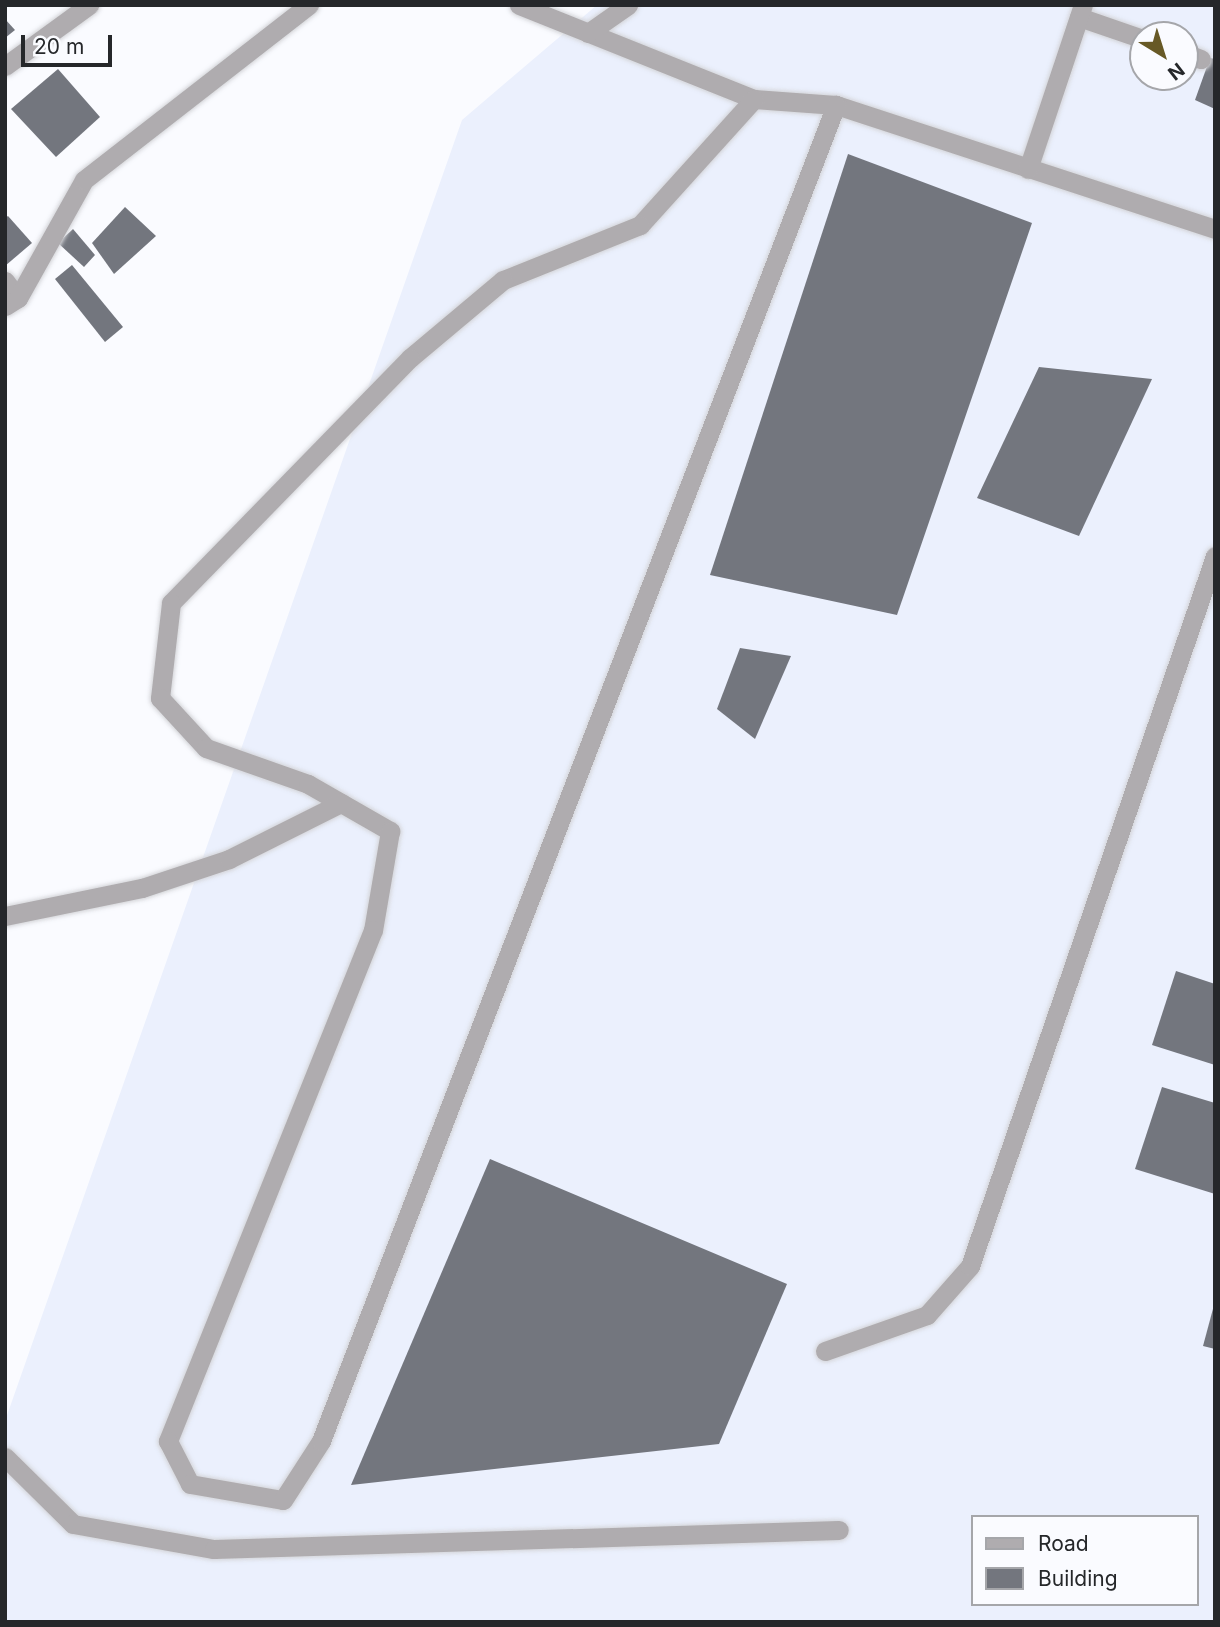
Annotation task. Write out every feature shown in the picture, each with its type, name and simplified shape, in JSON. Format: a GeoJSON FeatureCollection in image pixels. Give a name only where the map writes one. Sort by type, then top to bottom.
{"type":"FeatureCollection","features":[{"type":"Feature","properties":{"kind":"street"},"geometry":{"type":"LineString","coordinates":[[5,66],[89,5]]}},
{"type":"Feature","properties":{"kind":"street"},"geometry":{"type":"LineString","coordinates":[[12,302],[85,180],[309,5]]}},
{"type":"Feature","properties":{"kind":"street"},"geometry":{"type":"LineString","coordinates":[[519,5],[754,99],[836,105],[1215,229]]}},
{"type":"Feature","properties":{"kind":"street"},"geometry":{"type":"LineString","coordinates":[[588,33],[628,5]]}},
{"type":"Feature","properties":{"kind":"street"},"geometry":{"type":"LineString","coordinates":[[1028,169],[1081,11],[1129,33]]}},
{"type":"Feature","properties":{"kind":"street"},"geometry":{"type":"LineString","coordinates":[[754,99],[640,225],[503,280],[410,358],[171,603],[160,698],[206,748],[308,784],[390,831],[373,930],[167,1441],[190,1483],[283,1500],[321,1441],[836,105]]}},
{"type":"Feature","properties":{"kind":"street"},"geometry":{"type":"LineString","coordinates":[[5,281],[12,302]]}},
{"type":"Feature","properties":{"kind":"street"},"geometry":{"type":"LineString","coordinates":[[825,1351],[927,1315],[970,1266],[1215,556]]}},
{"type":"Feature","properties":{"kind":"street"},"geometry":{"type":"LineString","coordinates":[[5,916],[142,888],[229,859],[341,803]]}},
{"type":"Feature","properties":{"kind":"street"},"geometry":{"type":"LineString","coordinates":[[5,1457],[73,1524],[214,1549],[839,1530]]}},
{"type":"Feature","properties":{"kind":"shaded area"},"geometry":{"type":"Polygon","coordinates":[[[597,5],[1215,5],[1215,1622],[5,1622],[5,1421],[462,120],[597,5]]]}},
{"type":"Feature","properties":{"kind":"building"},"geometry":{"type":"Polygon","coordinates":[[[5,19],[15,30],[5,38],[5,19]]]}},
{"type":"Feature","properties":{"kind":"building"},"geometry":{"type":"Polygon","coordinates":[[[1210,58],[1215,59],[1215,109],[1195,100],[1210,58]]]}},
{"type":"Feature","properties":{"kind":"building"},"geometry":{"type":"Polygon","coordinates":[[[58,69],[100,117],[56,157],[11,109],[58,69]]]}},
{"type":"Feature","properties":{"kind":"building"},"geometry":{"type":"Polygon","coordinates":[[[848,154],[1032,223],[897,615],[710,575],[848,154]]]}},
{"type":"Feature","properties":{"kind":"building"},"geometry":{"type":"Polygon","coordinates":[[[125,207],[156,236],[114,274],[92,243],[125,207]]]}},
{"type":"Feature","properties":{"kind":"building"},"geometry":{"type":"Polygon","coordinates":[[[8,216],[32,243],[5,266],[5,218],[8,216]]]}},
{"type":"Feature","properties":{"kind":"building"},"geometry":{"type":"Polygon","coordinates":[[[73,229],[95,255],[84,267],[58,243],[73,229]]]}},
{"type":"Feature","properties":{"kind":"building"},"geometry":{"type":"Polygon","coordinates":[[[72,265],[123,327],[105,342],[55,279],[72,265]]]}},
{"type":"Feature","properties":{"kind":"building"},"geometry":{"type":"Polygon","coordinates":[[[1039,367],[1152,379],[1079,536],[977,498],[1039,367]]]}},
{"type":"Feature","properties":{"kind":"building"},"geometry":{"type":"Polygon","coordinates":[[[740,648],[791,656],[755,739],[717,709],[740,648]]]}},
{"type":"Feature","properties":{"kind":"building"},"geometry":{"type":"Polygon","coordinates":[[[1176,971],[1215,984],[1215,1065],[1152,1045],[1176,971]]]}},
{"type":"Feature","properties":{"kind":"building"},"geometry":{"type":"Polygon","coordinates":[[[1162,1087],[1215,1103],[1215,1194],[1135,1169],[1162,1087]]]}},
{"type":"Feature","properties":{"kind":"building"},"geometry":{"type":"Polygon","coordinates":[[[490,1159],[787,1284],[719,1444],[351,1485],[490,1159]]]}},
{"type":"Feature","properties":{"kind":"building"},"geometry":{"type":"Polygon","coordinates":[[[1215,1305],[1215,1349],[1203,1346],[1215,1305]]]}}]}
